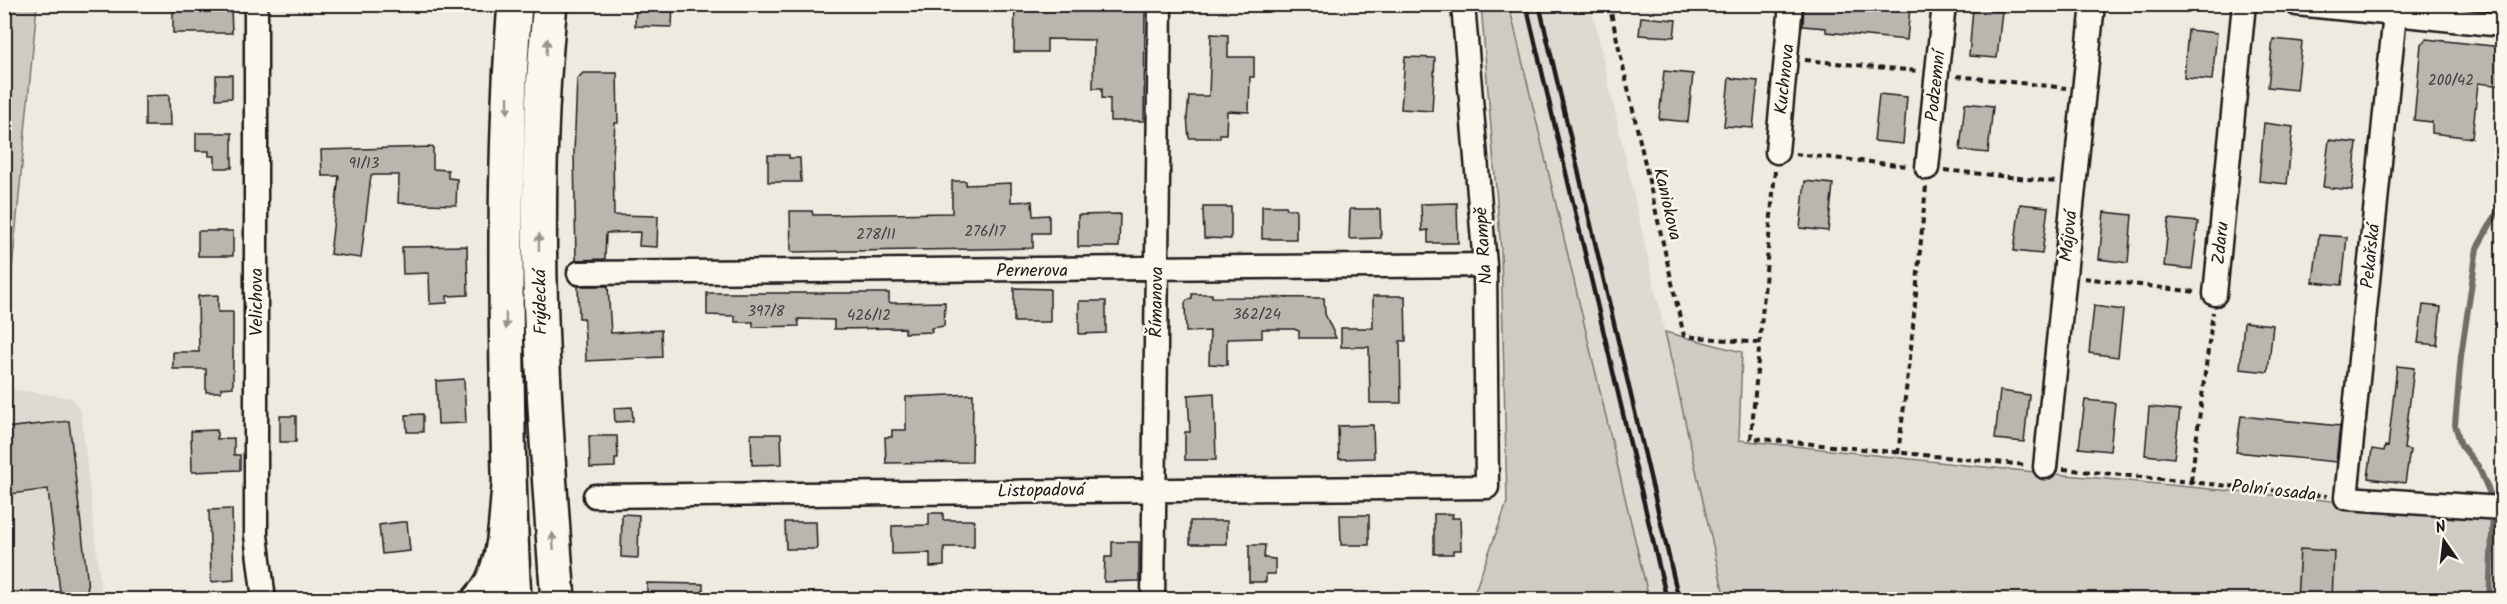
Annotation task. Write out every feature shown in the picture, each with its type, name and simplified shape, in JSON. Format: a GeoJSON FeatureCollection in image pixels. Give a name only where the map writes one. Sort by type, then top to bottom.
{"type":"FeatureCollection","features":[{"type":"Feature","properties":{"kind":"main road","name":"Frýdecká"},"geometry":{"type":"LineString","coordinates":[[514,600],[509,487],[506,193],[509,82],[515,4]]}},
{"type":"Feature","properties":{"kind":"main road","name":"Frýdecká"},"geometry":{"type":"LineString","coordinates":[[550,4],[541,166],[538,297],[558,600]]}},
{"type":"Feature","properties":{"kind":"main road"},"geometry":{"type":"LineString","coordinates":[[479,600],[489,590],[500,564],[509,487]]}},
{"type":"Feature","properties":{"kind":"street","name":"Velichova"},"geometry":{"type":"LineString","coordinates":[[256,4],[256,535],[264,600]]}},
{"type":"Feature","properties":{"kind":"street","name":"Římanova"},"geometry":{"type":"LineString","coordinates":[[1153,600],[1160,4]]}},
{"type":"Feature","properties":{"kind":"street","name":"Na Rampě"},"geometry":{"type":"LineString","coordinates":[[1463,4],[1485,265],[1487,487]]}},
{"type":"Feature","properties":{"kind":"street","name":"Kuchnova"},"geometry":{"type":"LineString","coordinates":[[1777,153],[1791,4]]}},
{"type":"Feature","properties":{"kind":"street","name":"Podzemní"},"geometry":{"type":"LineString","coordinates":[[1927,168],[1944,4]]}},
{"type":"Feature","properties":{"kind":"street","name":"Májová"},"geometry":{"type":"LineString","coordinates":[[2045,467],[2085,91],[2092,4]]}},
{"type":"Feature","properties":{"kind":"street","name":"Zdaru"},"geometry":{"type":"LineString","coordinates":[[2215,294],[2244,4]]}},
{"type":"Feature","properties":{"kind":"street"},"geometry":{"type":"LineString","coordinates":[[2297,4],[2502,25]]}},
{"type":"Feature","properties":{"kind":"street","name":"Pekařská"},"geometry":{"type":"LineString","coordinates":[[2346,498],[2395,14]]}},
{"type":"Feature","properties":{"kind":"street","name":"Pernerova"},"geometry":{"type":"LineString","coordinates":[[579,273],[1485,265]]}},
{"type":"Feature","properties":{"kind":"street","name":"Listopadová"},"geometry":{"type":"LineString","coordinates":[[595,496],[1487,487]]}},
{"type":"Feature","properties":{"kind":"street"},"geometry":{"type":"LineString","coordinates":[[2346,498],[2502,507]]}},
{"type":"Feature","properties":{"kind":"path","name":"Kaniokova"},"geometry":{"type":"LineString","coordinates":[[1609,4],[1684,336],[1758,343]]}},
{"type":"Feature","properties":{"kind":"path"},"geometry":{"type":"LineString","coordinates":[[1758,343],[1777,153]]}},
{"type":"Feature","properties":{"kind":"path"},"geometry":{"type":"LineString","coordinates":[[1898,454],[1910,358],[1927,168]]}},
{"type":"Feature","properties":{"kind":"path"},"geometry":{"type":"LineString","coordinates":[[2064,276],[2215,294],[2191,481]]}},
{"type":"Feature","properties":{"kind":"path","name":"Polní osada"},"geometry":{"type":"LineString","coordinates":[[1758,343],[1751,438],[2346,498]]}},
{"type":"Feature","properties":{"kind":"shaded area"},"geometry":{"type":"Polygon","coordinates":[[[4,5],[37,5],[5,344],[4,5]]]}},
{"type":"Feature","properties":{"kind":"shaded area"},"geometry":{"type":"Polygon","coordinates":[[[1481,5],[1509,5],[1649,599],[1472,599],[1507,503],[1501,251],[1481,5]]]}},
{"type":"Feature","properties":{"kind":"shaded area"},"geometry":{"type":"Polygon","coordinates":[[[1509,5],[1591,5],[1725,599],[1649,599],[1509,5]]]}},
{"type":"Feature","properties":{"kind":"shaded area"},"geometry":{"type":"Polygon","coordinates":[[[1665,332],[1742,352],[1739,440],[1974,466],[2486,516],[2502,515],[2502,599],[1725,599],[1665,332]]]}},
{"type":"Feature","properties":{"kind":"shaded area"},"geometry":{"type":"Polygon","coordinates":[[[5,388],[72,398],[81,412],[102,599],[5,600],[5,388]]]}},
{"type":"Feature","properties":{"kind":"building"},"geometry":{"type":"Polygon","coordinates":[[[173,4],[204,4],[204,8],[231,8],[232,33],[173,33],[173,4]]]}},
{"type":"Feature","properties":{"kind":"building"},"geometry":{"type":"Polygon","coordinates":[[[636,4],[673,4],[672,27],[635,26],[636,4]]]}},
{"type":"Feature","properties":{"kind":"building"},"geometry":{"type":"Polygon","coordinates":[[[1015,4],[1145,4],[1144,121],[1110,121],[1110,99],[1102,98],[1102,88],[1093,88],[1094,40],[1047,39],[1047,52],[1014,52],[1015,4]]]}},
{"type":"Feature","properties":{"kind":"building"},"geometry":{"type":"Polygon","coordinates":[[[1804,4],[1880,4],[1910,7],[1907,40],[1826,32],[1826,28],[1803,26],[1804,4]]]}},
{"type":"Feature","properties":{"kind":"building"},"geometry":{"type":"Polygon","coordinates":[[[1973,8],[2002,11],[1997,58],[1969,56],[1973,8]]]}},
{"type":"Feature","properties":{"kind":"building"},"geometry":{"type":"Polygon","coordinates":[[[1641,17],[1676,20],[1674,37],[1639,35],[1641,17]]]}},
{"type":"Feature","properties":{"kind":"building"},"geometry":{"type":"Polygon","coordinates":[[[2188,30],[2217,33],[2212,80],[2184,78],[2188,30]]]}},
{"type":"Feature","properties":{"kind":"building"},"geometry":{"type":"Polygon","coordinates":[[[1211,34],[1228,35],[1228,57],[1254,57],[1254,77],[1250,77],[1249,112],[1227,111],[1226,134],[1220,134],[1220,138],[1189,138],[1187,117],[1189,96],[1209,96],[1211,34]]]}},
{"type":"Feature","properties":{"kind":"building"},"geometry":{"type":"Polygon","coordinates":[[[2273,39],[2302,42],[2297,90],[2268,87],[2273,39]]]}},
{"type":"Feature","properties":{"kind":"building"},"geometry":{"type":"Polygon","coordinates":[[[2426,39],[2502,47],[2502,86],[2478,83],[2472,138],[2432,133],[2432,122],[2414,120],[2421,44],[2426,39]]]}},
{"type":"Feature","properties":{"kind":"building"},"geometry":{"type":"Polygon","coordinates":[[[1405,57],[1435,58],[1432,111],[1401,109],[1405,57]]]}},
{"type":"Feature","properties":{"kind":"building"},"geometry":{"type":"Polygon","coordinates":[[[1664,71],[1693,74],[1688,122],[1659,119],[1664,71]]]}},
{"type":"Feature","properties":{"kind":"building"},"geometry":{"type":"Polygon","coordinates":[[[583,73],[617,73],[618,123],[615,123],[613,155],[614,215],[658,216],[657,247],[639,246],[640,232],[606,233],[605,259],[576,260],[574,154],[577,79],[583,73]]]}},
{"type":"Feature","properties":{"kind":"building"},"geometry":{"type":"Polygon","coordinates":[[[216,75],[232,75],[232,98],[216,99],[216,75]]]}},
{"type":"Feature","properties":{"kind":"building"},"geometry":{"type":"Polygon","coordinates":[[[1729,78],[1758,81],[1753,128],[1724,126],[1729,78]]]}},
{"type":"Feature","properties":{"kind":"building"},"geometry":{"type":"Polygon","coordinates":[[[1879,94],[1907,97],[1903,144],[1874,141],[1879,94]]]}},
{"type":"Feature","properties":{"kind":"building"},"geometry":{"type":"Polygon","coordinates":[[[169,95],[170,126],[145,126],[145,96],[169,95]]]}},
{"type":"Feature","properties":{"kind":"building"},"geometry":{"type":"Polygon","coordinates":[[[1965,103],[1993,106],[1988,153],[1960,150],[1965,103]]]}},
{"type":"Feature","properties":{"kind":"building"},"geometry":{"type":"Polygon","coordinates":[[[2264,123],[2293,127],[2287,184],[2259,181],[2264,123]]]}},
{"type":"Feature","properties":{"kind":"building"},"geometry":{"type":"Polygon","coordinates":[[[196,133],[232,133],[232,168],[215,168],[215,156],[209,156],[209,151],[196,151],[196,133]]]}},
{"type":"Feature","properties":{"kind":"building"},"geometry":{"type":"Polygon","coordinates":[[[2329,140],[2357,143],[2352,190],[2323,187],[2329,140]]]}},
{"type":"Feature","properties":{"kind":"building"},"geometry":{"type":"Polygon","coordinates":[[[433,147],[433,169],[448,170],[448,178],[457,179],[456,205],[398,203],[399,175],[371,175],[361,258],[330,254],[339,176],[322,176],[321,150],[433,147]]]}},
{"type":"Feature","properties":{"kind":"building"},"geometry":{"type":"Polygon","coordinates":[[[768,155],[789,155],[789,158],[800,158],[801,182],[768,182],[768,155]]]}},
{"type":"Feature","properties":{"kind":"building"},"geometry":{"type":"Polygon","coordinates":[[[952,181],[966,181],[966,185],[1011,183],[1011,202],[1032,201],[1033,216],[1049,215],[1049,233],[1033,233],[1033,248],[791,252],[790,211],[812,211],[813,215],[952,213],[952,181]]]}},
{"type":"Feature","properties":{"kind":"building"},"geometry":{"type":"Polygon","coordinates":[[[1805,181],[1833,184],[1828,231],[1800,228],[1805,181]]]}},
{"type":"Feature","properties":{"kind":"building"},"geometry":{"type":"Polygon","coordinates":[[[1457,203],[1458,243],[1428,243],[1428,230],[1422,231],[1421,204],[1457,203]]]}},
{"type":"Feature","properties":{"kind":"building"},"geometry":{"type":"Polygon","coordinates":[[[2020,204],[2048,207],[2042,254],[2014,251],[2020,204]]]}},
{"type":"Feature","properties":{"kind":"building"},"geometry":{"type":"Polygon","coordinates":[[[1262,206],[1286,206],[1287,209],[1296,209],[1296,239],[1262,239],[1262,206]]]}},
{"type":"Feature","properties":{"kind":"building"},"geometry":{"type":"Polygon","coordinates":[[[1203,207],[1231,207],[1231,239],[1204,238],[1203,207]]]}},
{"type":"Feature","properties":{"kind":"building"},"geometry":{"type":"Polygon","coordinates":[[[1350,209],[1380,209],[1381,238],[1349,239],[1350,209]]]}},
{"type":"Feature","properties":{"kind":"building"},"geometry":{"type":"Polygon","coordinates":[[[2104,212],[2132,215],[2128,263],[2099,259],[2104,212]]]}},
{"type":"Feature","properties":{"kind":"building"},"geometry":{"type":"Polygon","coordinates":[[[1120,214],[1119,247],[1078,247],[1078,215],[1120,214]]]}},
{"type":"Feature","properties":{"kind":"building"},"geometry":{"type":"Polygon","coordinates":[[[2169,219],[2198,222],[2192,269],[2164,266],[2169,219]]]}},
{"type":"Feature","properties":{"kind":"building"},"geometry":{"type":"Polygon","coordinates":[[[198,231],[233,231],[233,256],[198,256],[198,231]]]}},
{"type":"Feature","properties":{"kind":"building"},"geometry":{"type":"Polygon","coordinates":[[[2319,235],[2347,237],[2342,285],[2313,282],[2319,235]]]}},
{"type":"Feature","properties":{"kind":"building"},"geometry":{"type":"Polygon","coordinates":[[[467,246],[468,295],[447,296],[447,303],[430,304],[429,273],[403,274],[402,247],[467,246]]]}},
{"type":"Feature","properties":{"kind":"building"},"geometry":{"type":"Polygon","coordinates":[[[578,286],[608,286],[611,333],[661,330],[662,357],[586,361],[584,318],[579,318],[578,286]]]}},
{"type":"Feature","properties":{"kind":"building"},"geometry":{"type":"Polygon","coordinates":[[[1014,288],[1050,289],[1050,322],[1014,322],[1014,288]]]}},
{"type":"Feature","properties":{"kind":"building"},"geometry":{"type":"Polygon","coordinates":[[[707,293],[889,293],[889,303],[945,302],[944,326],[931,328],[932,332],[905,333],[905,328],[834,329],[834,320],[798,319],[799,326],[753,327],[753,322],[735,322],[735,316],[707,315],[707,293]]]}},
{"type":"Feature","properties":{"kind":"building"},"geometry":{"type":"Polygon","coordinates":[[[1192,294],[1212,294],[1212,297],[1324,298],[1325,314],[1336,338],[1299,338],[1299,331],[1294,329],[1262,329],[1262,338],[1227,339],[1227,365],[1209,364],[1210,331],[1186,332],[1185,303],[1192,299],[1192,294]]]}},
{"type":"Feature","properties":{"kind":"building"},"geometry":{"type":"Polygon","coordinates":[[[218,295],[218,312],[233,312],[233,387],[221,388],[221,392],[206,392],[206,369],[173,369],[173,352],[199,352],[198,296],[218,295]]]}},
{"type":"Feature","properties":{"kind":"building"},"geometry":{"type":"Polygon","coordinates":[[[1373,296],[1405,296],[1406,341],[1400,341],[1401,403],[1370,403],[1369,347],[1341,347],[1341,328],[1373,328],[1373,296]]]}},
{"type":"Feature","properties":{"kind":"building"},"geometry":{"type":"Polygon","coordinates":[[[1079,301],[1106,301],[1106,333],[1079,334],[1079,301]]]}},
{"type":"Feature","properties":{"kind":"building"},"geometry":{"type":"Polygon","coordinates":[[[2423,305],[2441,307],[2437,345],[2418,343],[2423,305]]]}},
{"type":"Feature","properties":{"kind":"building"},"geometry":{"type":"Polygon","coordinates":[[[2094,306],[2123,310],[2118,357],[2089,353],[2094,306]]]}},
{"type":"Feature","properties":{"kind":"building"},"geometry":{"type":"Polygon","coordinates":[[[2244,322],[2273,325],[2268,372],[2240,369],[2244,322]]]}},
{"type":"Feature","properties":{"kind":"building"},"geometry":{"type":"Polygon","coordinates":[[[2397,366],[2414,368],[2404,449],[2410,450],[2405,483],[2368,478],[2372,449],[2384,451],[2385,446],[2388,447],[2397,366]]]}},
{"type":"Feature","properties":{"kind":"building"},"geometry":{"type":"Polygon","coordinates":[[[464,379],[466,423],[438,424],[436,381],[464,379]]]}},
{"type":"Feature","properties":{"kind":"building"},"geometry":{"type":"Polygon","coordinates":[[[2000,391],[2029,395],[2024,442],[1995,439],[2000,391]]]}},
{"type":"Feature","properties":{"kind":"building"},"geometry":{"type":"Polygon","coordinates":[[[1214,393],[1216,460],[1185,460],[1185,432],[1190,432],[1188,395],[1214,393]]]}},
{"type":"Feature","properties":{"kind":"building"},"geometry":{"type":"Polygon","coordinates":[[[973,394],[972,462],[886,463],[885,437],[892,437],[892,430],[906,430],[906,397],[973,394]]]}},
{"type":"Feature","properties":{"kind":"building"},"geometry":{"type":"Polygon","coordinates":[[[2085,400],[2115,403],[2110,451],[2079,448],[2085,400]]]}},
{"type":"Feature","properties":{"kind":"building"},"geometry":{"type":"Polygon","coordinates":[[[632,407],[633,421],[615,422],[614,408],[632,407]]]}},
{"type":"Feature","properties":{"kind":"building"},"geometry":{"type":"Polygon","coordinates":[[[2149,407],[2180,410],[2174,458],[2145,455],[2149,407]]]}},
{"type":"Feature","properties":{"kind":"building"},"geometry":{"type":"Polygon","coordinates":[[[423,414],[423,432],[407,432],[406,415],[423,414]]]}},
{"type":"Feature","properties":{"kind":"building"},"geometry":{"type":"Polygon","coordinates":[[[280,416],[296,416],[296,442],[280,442],[280,416]]]}},
{"type":"Feature","properties":{"kind":"building"},"geometry":{"type":"Polygon","coordinates":[[[2241,416],[2340,426],[2336,462],[2236,452],[2241,416]]]}},
{"type":"Feature","properties":{"kind":"building"},"geometry":{"type":"Polygon","coordinates":[[[69,421],[88,600],[61,600],[48,489],[4,495],[4,428],[69,421]]]}},
{"type":"Feature","properties":{"kind":"building"},"geometry":{"type":"Polygon","coordinates":[[[1373,425],[1374,458],[1339,459],[1338,426],[1373,425]]]}},
{"type":"Feature","properties":{"kind":"building"},"geometry":{"type":"Polygon","coordinates":[[[217,430],[217,439],[234,438],[234,455],[240,455],[240,470],[192,472],[191,431],[217,430]]]}},
{"type":"Feature","properties":{"kind":"building"},"geometry":{"type":"Polygon","coordinates":[[[751,434],[781,434],[782,464],[752,465],[751,434]]]}},
{"type":"Feature","properties":{"kind":"building"},"geometry":{"type":"Polygon","coordinates":[[[589,436],[617,436],[618,459],[615,459],[615,467],[590,468],[589,436]]]}},
{"type":"Feature","properties":{"kind":"building"},"geometry":{"type":"Polygon","coordinates":[[[232,509],[234,580],[211,582],[209,510],[232,509]]]}},
{"type":"Feature","properties":{"kind":"building"},"geometry":{"type":"Polygon","coordinates":[[[929,513],[943,513],[943,520],[974,520],[974,547],[944,547],[944,566],[930,567],[930,553],[892,554],[892,526],[929,525],[929,513]]]}},
{"type":"Feature","properties":{"kind":"building"},"geometry":{"type":"Polygon","coordinates":[[[622,514],[639,515],[638,558],[621,557],[622,514]]]}},
{"type":"Feature","properties":{"kind":"building"},"geometry":{"type":"Polygon","coordinates":[[[1434,514],[1453,514],[1452,518],[1460,518],[1461,550],[1453,550],[1453,554],[1434,554],[1434,514]]]}},
{"type":"Feature","properties":{"kind":"building"},"geometry":{"type":"Polygon","coordinates":[[[1340,515],[1369,515],[1369,545],[1341,545],[1340,515]]]}},
{"type":"Feature","properties":{"kind":"building"},"geometry":{"type":"Polygon","coordinates":[[[1190,521],[1227,521],[1227,544],[1190,544],[1190,521]]]}},
{"type":"Feature","properties":{"kind":"building"},"geometry":{"type":"Polygon","coordinates":[[[407,522],[410,551],[382,554],[379,525],[407,522]]]}},
{"type":"Feature","properties":{"kind":"building"},"geometry":{"type":"Polygon","coordinates":[[[785,522],[816,522],[817,549],[786,549],[785,522]]]}},
{"type":"Feature","properties":{"kind":"building"},"geometry":{"type":"Polygon","coordinates":[[[1112,542],[1139,542],[1139,581],[1104,582],[1105,557],[1112,557],[1112,542]]]}},
{"type":"Feature","properties":{"kind":"building"},"geometry":{"type":"Polygon","coordinates":[[[1249,545],[1265,545],[1264,558],[1275,559],[1275,574],[1266,574],[1266,582],[1249,582],[1249,545]]]}},
{"type":"Feature","properties":{"kind":"building"},"geometry":{"type":"Polygon","coordinates":[[[2300,549],[2334,551],[2332,600],[2297,600],[2300,549]]]}},
{"type":"Feature","properties":{"kind":"building"},"geometry":{"type":"Polygon","coordinates":[[[647,583],[703,584],[703,600],[647,600],[647,583]]]}},
{"type":"Feature","properties":{"kind":"waterway"},"geometry":{"type":"LineString","coordinates":[[2492,503],[2478,466],[2461,445],[2455,425],[2461,356],[2477,248],[2502,204]]}},
{"type":"Feature","properties":{"kind":"waterway"},"geometry":{"type":"LineString","coordinates":[[2489,600],[2493,513]]}},
{"type":"Feature","properties":{"kind":"railway"},"geometry":{"type":"LineString","coordinates":[[1526,4],[1667,600]]}},
{"type":"Feature","properties":{"kind":"railway"},"geometry":{"type":"LineString","coordinates":[[1539,4],[1679,600]]}}]}
